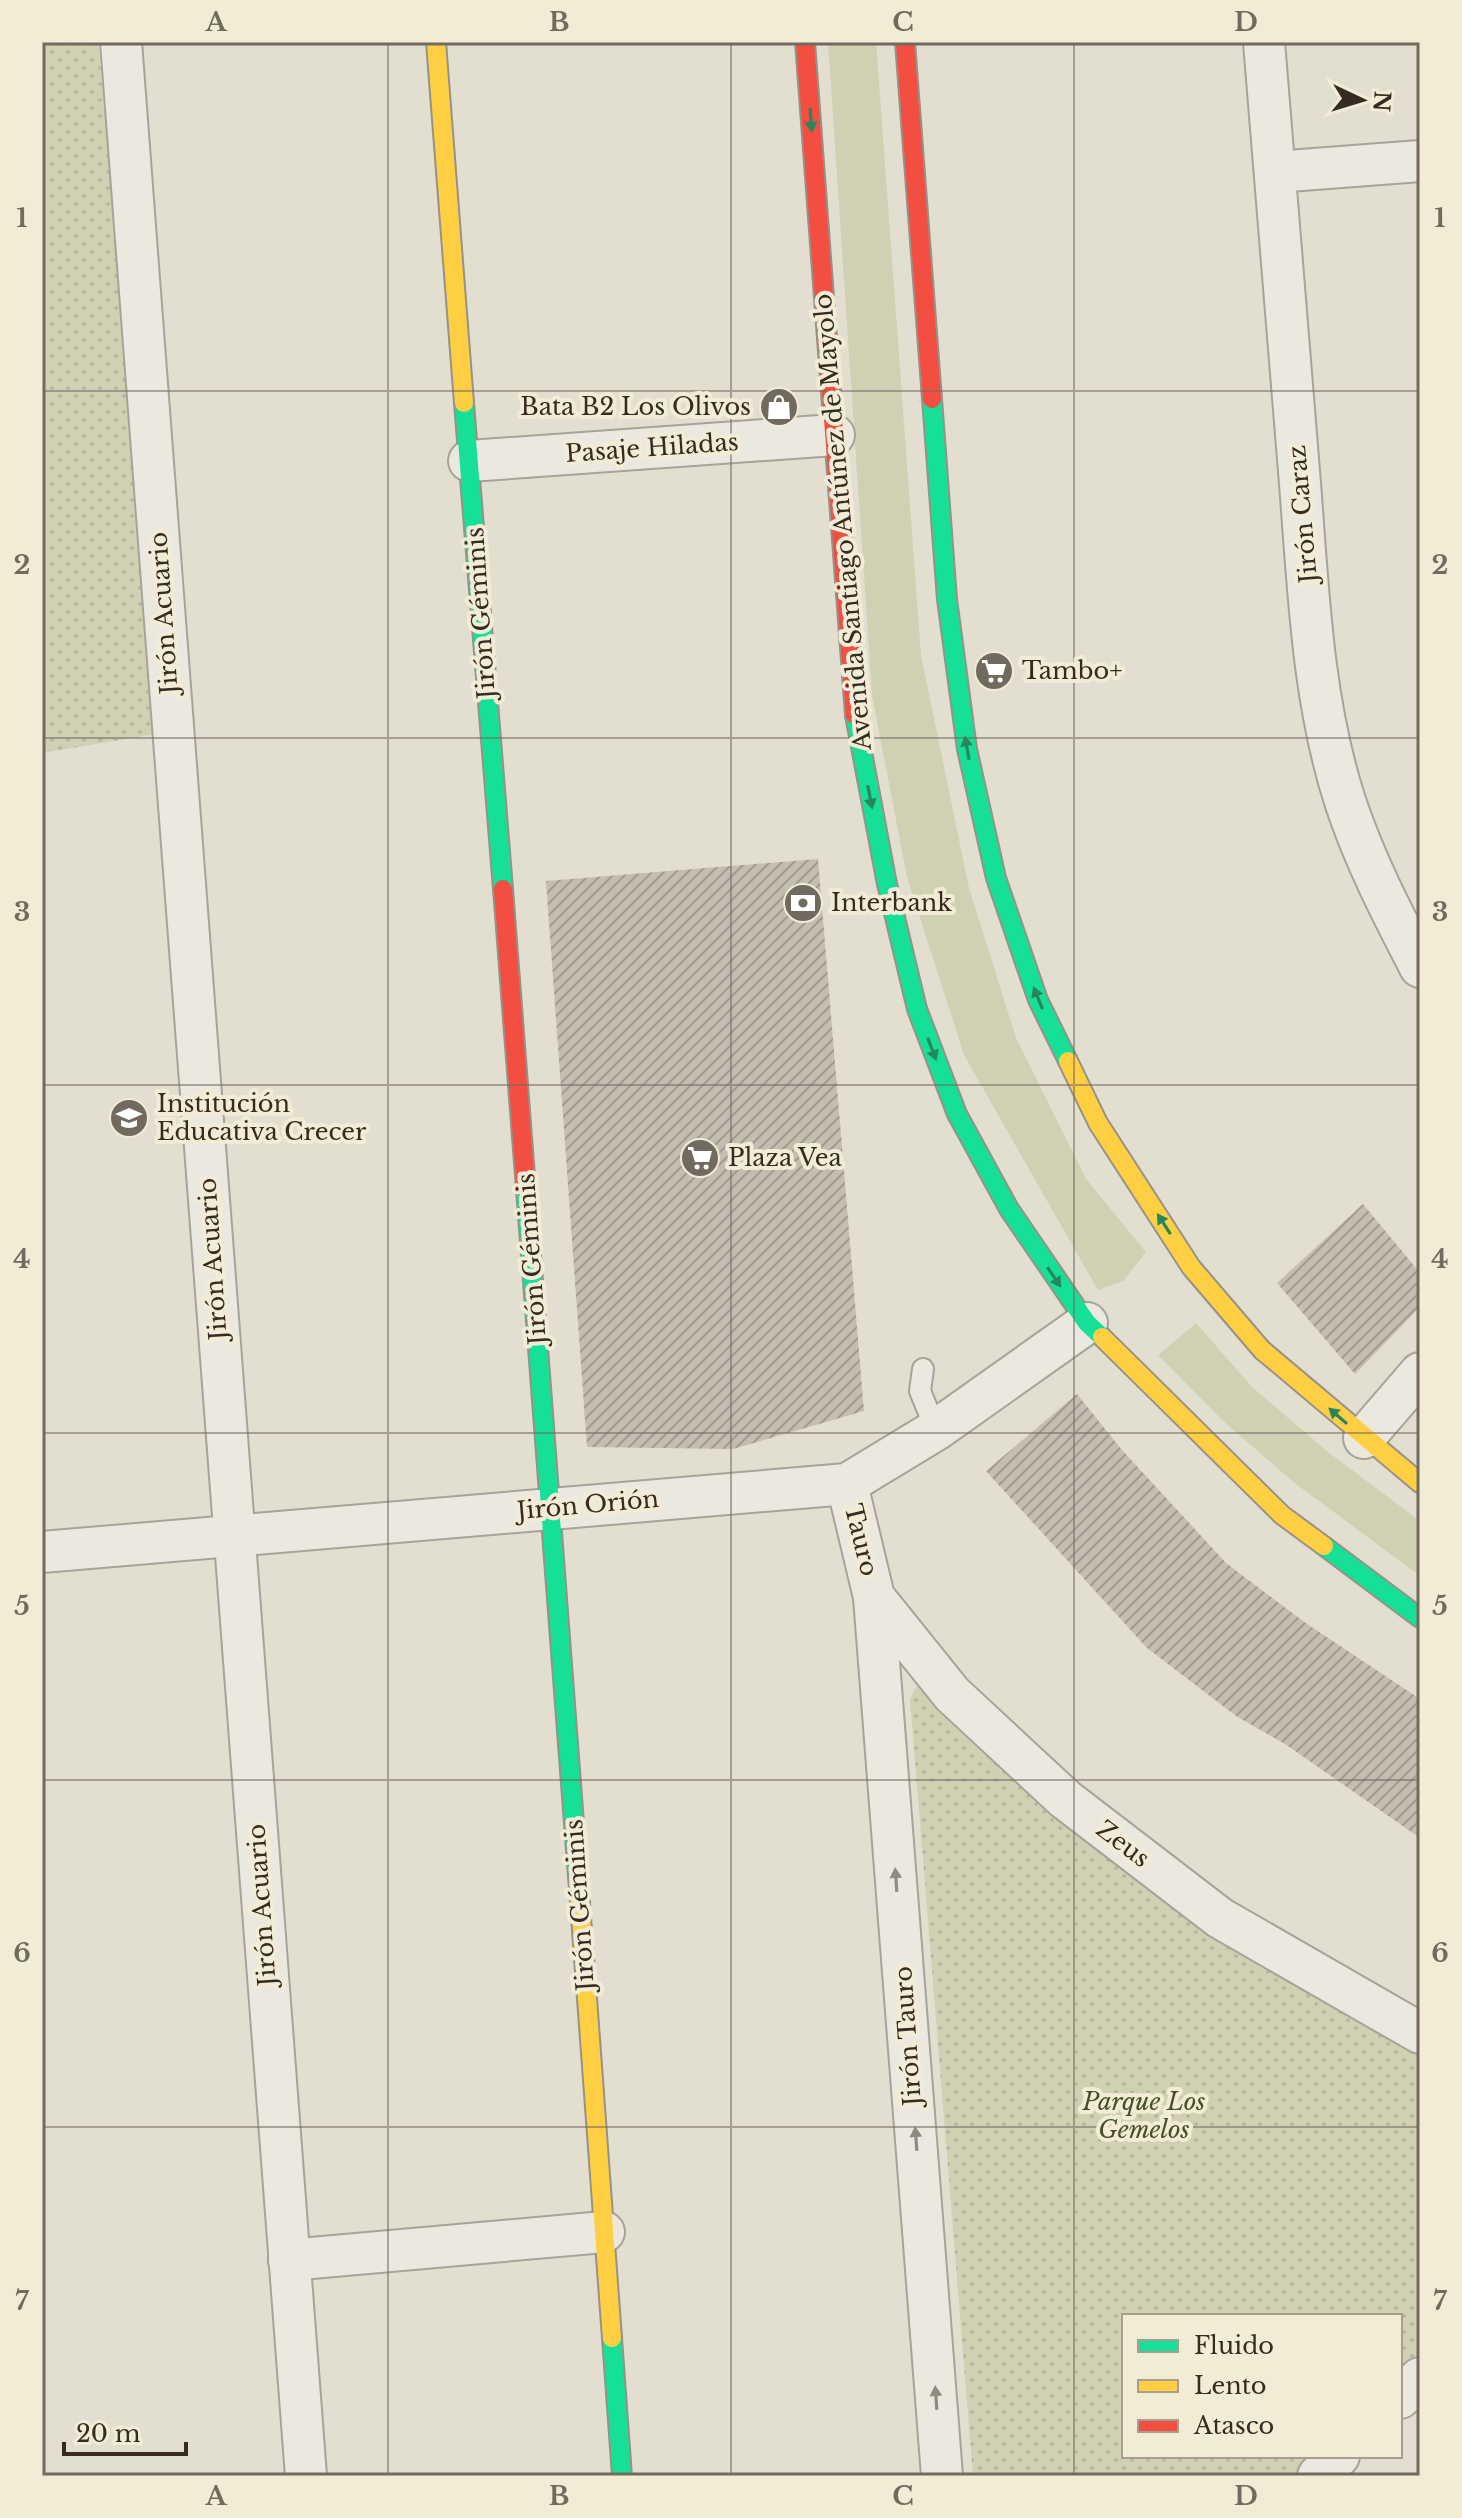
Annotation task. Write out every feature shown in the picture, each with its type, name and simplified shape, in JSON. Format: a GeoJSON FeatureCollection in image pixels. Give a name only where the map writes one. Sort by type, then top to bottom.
{"type":"FeatureCollection","features":[{"type":"Feature","properties":{"kind":"main road","name":"Jirón Géminis"},"geometry":{"type":"LineString","coordinates":[[436,42],[551,1508],[622,2476]]}},
{"type":"Feature","properties":{"kind":"main road","name":"Avenida Santiago Antúnez de Mayolo"},"geometry":{"type":"LineString","coordinates":[[805,42],[855,714],[887,884],[917,1009],[957,1114],[1009,1209],[1087,1323],[1282,1515],[1420,1618]]}},
{"type":"Feature","properties":{"kind":"main road"},"geometry":{"type":"LineString","coordinates":[[905,42],[947,599],[967,749],[996,878],[1038,1000],[1098,1123],[1191,1267],[1262,1350],[1420,1483]]}},
{"type":"Feature","properties":{"kind":"street","name":"Jirón Acuario"},"geometry":{"type":"LineString","coordinates":[[121,42],[306,2476]]}},
{"type":"Feature","properties":{"kind":"street","name":"Jirón Caraz"},"geometry":{"type":"LineString","coordinates":[[1264,42],[1311,616],[1325,714],[1336,769],[1357,834],[1420,967]]}},
{"type":"Feature","properties":{"kind":"street"},"geometry":{"type":"LineString","coordinates":[[1275,172],[1420,161]]}},
{"type":"Feature","properties":{"kind":"street","name":"Pasaje Hiladas"},"geometry":{"type":"LineString","coordinates":[[469,461],[834,435]]}},
{"type":"Feature","properties":{"kind":"street","name":"Jirón Orión"},"geometry":{"type":"LineString","coordinates":[[42,1552],[847,1484],[936,1430],[1087,1323]]}},
{"type":"Feature","properties":{"kind":"street"},"geometry":{"type":"LineString","coordinates":[[1364,1438],[1420,1373]]}},
{"type":"Feature","properties":{"kind":"street","name":"Tauro"},"geometry":{"type":"LineString","coordinates":[[847,1484],[874,1597]]}},
{"type":"Feature","properties":{"kind":"street","name":"Zeus"},"geometry":{"type":"LineString","coordinates":[[874,1597],[952,1694],[1065,1799],[1220,1918],[1420,2033]]}},
{"type":"Feature","properties":{"kind":"street","name":"Jirón Tauro"},"geometry":{"type":"LineString","coordinates":[[874,1597],[942,2476]]}},
{"type":"Feature","properties":{"kind":"street"},"geometry":{"type":"LineString","coordinates":[[289,2260],[604,2232]]}},
{"type":"Feature","properties":{"kind":"street"},"geometry":{"type":"LineString","coordinates":[[1402,2396],[1420,2378]]}},
{"type":"Feature","properties":{"kind":"street"},"geometry":{"type":"LineString","coordinates":[[1318,2476],[1337,2458]]}},
{"type":"Feature","properties":{"kind":"lane"},"geometry":{"type":"LineString","coordinates":[[923,1369],[920,1391],[936,1430]]}},
{"type":"Feature","properties":{"kind":"green space"},"geometry":{"type":"Polygon","coordinates":[[[42,42],[98,42],[162,733],[42,753],[42,42]]]}},
{"type":"Feature","properties":{"kind":"green space"},"geometry":{"type":"Polygon","coordinates":[[[828,42],[876,42],[921,655],[969,888],[1016,1038],[1086,1179],[1146,1252],[1123,1281],[1098,1290],[964,1055],[907,877],[872,695],[828,42]]]}},
{"type":"Feature","properties":{"kind":"green space"},"geometry":{"type":"Polygon","coordinates":[[[1196,1323],[1252,1387],[1328,1452],[1420,1521],[1420,1576],[1292,1481],[1221,1419],[1158,1355],[1196,1323]]]}},
{"type":"Feature","properties":{"kind":"green space","name":"Parque Los Gemelos"},"geometry":{"type":"Polygon","coordinates":[[[926,1683],[1420,2043],[1420,2373],[1402,2390],[1402,2314],[1122,2314],[1122,2458],[1328,2458],[1308,2476],[973,2476],[910,1699],[915,1688],[926,1683]]]}},
{"type":"Feature","properties":{"kind":"building"},"geometry":{"type":"Polygon","coordinates":[[[818,859],[864,1411],[733,1449],[587,1447],[546,881],[818,859]]]}},
{"type":"Feature","properties":{"kind":"building"},"geometry":{"type":"Polygon","coordinates":[[[1363,1204],[1420,1273],[1420,1307],[1355,1374],[1277,1283],[1363,1204]]]}},
{"type":"Feature","properties":{"kind":"building"},"geometry":{"type":"Polygon","coordinates":[[[1077,1394],[1122,1450],[1226,1563],[1307,1624],[1420,1699],[1420,1838],[1285,1744],[1236,1716],[1147,1648],[986,1471],[1077,1394]]]}},
{"type":"Feature","properties":{"kind":"traffic: fast"},"geometry":{"type":"LineString","coordinates":[[932,399],[947,599],[967,749],[996,878],[1038,1000],[1068,1061]]}},
{"type":"Feature","properties":{"kind":"traffic: fast"},"geometry":{"type":"LineString","coordinates":[[464,403],[503,889]]}},
{"type":"Feature","properties":{"kind":"traffic: fast"},"geometry":{"type":"LineString","coordinates":[[855,715],[887,884],[917,1009],[957,1114],[1009,1209],[1087,1323],[1102,1337]]}},
{"type":"Feature","properties":{"kind":"traffic: fast"},"geometry":{"type":"LineString","coordinates":[[526,1189],[578,1876]]}},
{"type":"Feature","properties":{"kind":"traffic: fast"},"geometry":{"type":"LineString","coordinates":[[1324,1546],[1420,1618]]}},
{"type":"Feature","properties":{"kind":"traffic: fast"},"geometry":{"type":"LineString","coordinates":[[612,2338],[622,2476]]}},
{"type":"Feature","properties":{"kind":"traffic: slow"},"geometry":{"type":"LineString","coordinates":[[436,42],[464,403]]}},
{"type":"Feature","properties":{"kind":"traffic: slow"},"geometry":{"type":"LineString","coordinates":[[1068,1061],[1098,1123],[1191,1267],[1262,1350],[1420,1483]]}},
{"type":"Feature","properties":{"kind":"traffic: slow"},"geometry":{"type":"LineString","coordinates":[[1102,1337],[1282,1515],[1324,1546]]}},
{"type":"Feature","properties":{"kind":"traffic: slow"},"geometry":{"type":"LineString","coordinates":[[578,1876],[612,2338]]}},
{"type":"Feature","properties":{"kind":"traffic: jam"},"geometry":{"type":"LineString","coordinates":[[805,42],[855,715]]}},
{"type":"Feature","properties":{"kind":"traffic: jam"},"geometry":{"type":"LineString","coordinates":[[905,42],[932,399]]}},
{"type":"Feature","properties":{"kind":"traffic: jam"},"geometry":{"type":"LineString","coordinates":[[503,889],[526,1189]]}},
{"type":"Feature","properties":{"kind":"place","name":"Bata B2 Los Olivos"},"geometry":{"type":"Point","coordinates":[779,407]}},
{"type":"Feature","properties":{"kind":"place","name":"Tambo+"},"geometry":{"type":"Point","coordinates":[994,671]}},
{"type":"Feature","properties":{"kind":"place","name":"Interbank"},"geometry":{"type":"Point","coordinates":[803,903]}},
{"type":"Feature","properties":{"kind":"place","name":"Institución Educativa Crecer"},"geometry":{"type":"Point","coordinates":[129,1118]}},
{"type":"Feature","properties":{"kind":"place","name":"Plaza Vea"},"geometry":{"type":"Point","coordinates":[700,1158]}}]}
